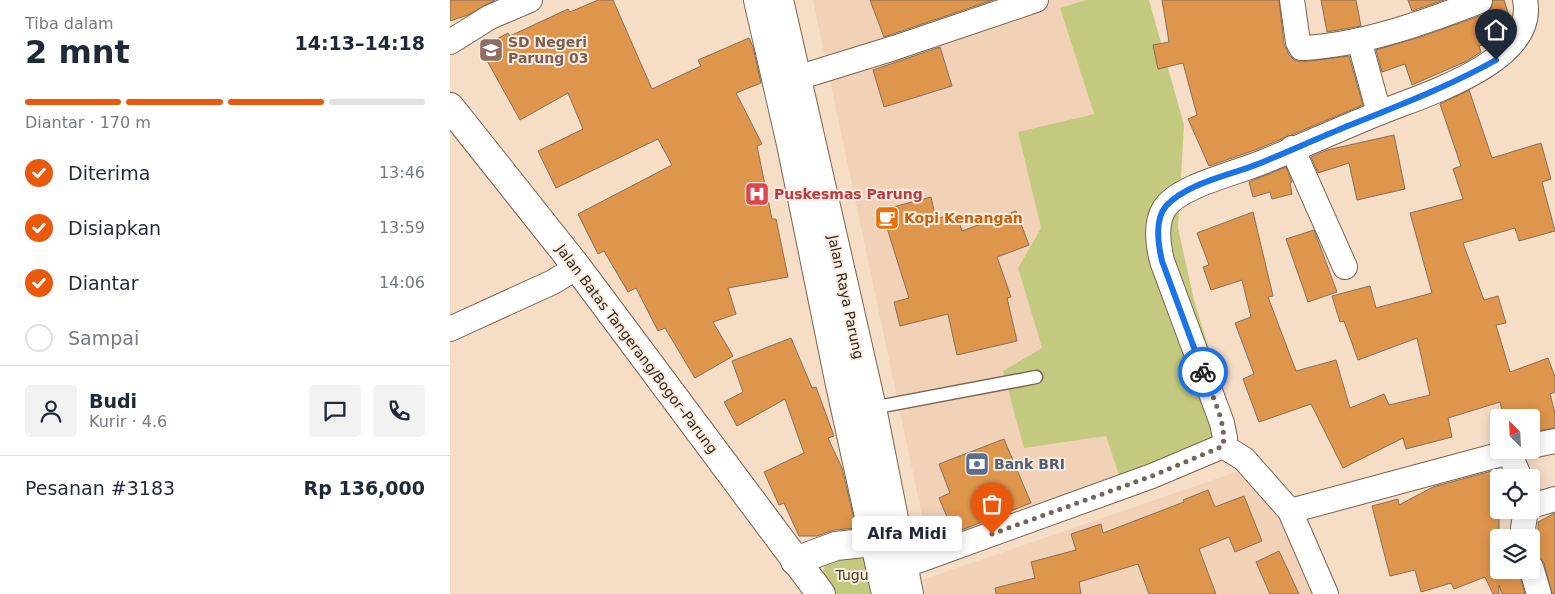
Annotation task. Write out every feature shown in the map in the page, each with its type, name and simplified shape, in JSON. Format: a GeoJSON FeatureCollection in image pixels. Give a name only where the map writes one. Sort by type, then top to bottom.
{"type":"FeatureCollection","features":[{"type":"Feature","properties":{"kind":"main road","name":"Jalan Raya Parung"},"geometry":{"type":"LineString","coordinates":[[758,0],[802,142],[872,408],[891,578],[909,594]]}},
{"type":"Feature","properties":{"kind":"main road","name":"Jalan Raya Parung"},"geometry":{"type":"LineString","coordinates":[[779,0],[797,78],[802,142],[839,380],[886,541]]}},
{"type":"Feature","properties":{"kind":"main road","name":"Jalan Batas Tangerang/Bogor–Parung"},"geometry":{"type":"LineString","coordinates":[[450,107],[577,267],[821,594]]}},
{"type":"Feature","properties":{"kind":"main road"},"geometry":{"type":"LineString","coordinates":[[795,561],[836,546],[886,541]]}},
{"type":"Feature","properties":{"kind":"street"},"geometry":{"type":"LineString","coordinates":[[450,42],[490,17],[530,0]]}},
{"type":"Feature","properties":{"kind":"street"},"geometry":{"type":"LineString","coordinates":[[797,78],[894,48],[1036,0]]}},
{"type":"Feature","properties":{"kind":"street"},"geometry":{"type":"LineString","coordinates":[[1292,0],[1301,48],[1330,46],[1359,40],[1440,17],[1480,1]]}},
{"type":"Feature","properties":{"kind":"street"},"geometry":{"type":"LineString","coordinates":[[1223,446],[1222,423],[1162,261],[1159,247],[1159,220],[1165,208],[1176,196],[1194,187],[1264,162],[1292,148],[1471,74],[1496,60],[1512,45],[1521,29],[1528,12],[1525,0]]}},
{"type":"Feature","properties":{"kind":"street"},"geometry":{"type":"LineString","coordinates":[[1359,40],[1379,113]]}},
{"type":"Feature","properties":{"kind":"street"},"geometry":{"type":"LineString","coordinates":[[1292,148],[1345,267]]}},
{"type":"Feature","properties":{"kind":"street"},"geometry":{"type":"LineString","coordinates":[[450,330],[553,282],[577,267]]}},
{"type":"Feature","properties":{"kind":"street"},"geometry":{"type":"LineString","coordinates":[[1223,446],[1244,459],[1290,511],[1326,594]]}},
{"type":"Feature","properties":{"kind":"street"},"geometry":{"type":"LineString","coordinates":[[891,578],[1152,476],[1223,446]]}},
{"type":"Feature","properties":{"kind":"street"},"geometry":{"type":"LineString","coordinates":[[1290,511],[1493,459]]}},
{"type":"Feature","properties":{"kind":"street"},"geometry":{"type":"LineString","coordinates":[[1540,503],[1555,499]]}},
{"type":"Feature","properties":{"kind":"street"},"geometry":{"type":"LineString","coordinates":[[1535,579],[1539,594]]}},
{"type":"Feature","properties":{"kind":"lane"},"geometry":{"type":"LineString","coordinates":[[872,408],[1036,377]]}},
{"type":"Feature","properties":{"kind":"shaded area"},"geometry":{"type":"Polygon","coordinates":[[[813,0],[1086,0],[1060,8],[1094,114],[1018,132],[1041,228],[1018,268],[1042,348],[1106,436],[1124,491],[931,558],[813,0]]]}},
{"type":"Feature","properties":{"kind":"shaded area"},"geometry":{"type":"Polygon","coordinates":[[[1248,468],[1281,490],[1316,539],[1333,594],[925,594],[922,580],[1248,468]]]}},
{"type":"Feature","properties":{"kind":"green space"},"geometry":{"type":"Polygon","coordinates":[[[1086,0],[1149,0],[1184,125],[1178,228],[1194,300],[1240,449],[1124,491],[1106,436],[1024,448],[1003,371],[1042,348],[1018,268],[1041,228],[1018,132],[1094,114],[1060,8],[1086,0]]]}},
{"type":"Feature","properties":{"kind":"green space","name":"Tugu"},"geometry":{"type":"Polygon","coordinates":[[[859,555],[872,564],[877,594],[835,594],[822,576],[826,561],[859,555]]]}},
{"type":"Feature","properties":{"kind":"building"},"geometry":{"type":"Polygon","coordinates":[[[450,0],[495,0],[468,15],[450,21],[450,0]]]}},
{"type":"Feature","properties":{"kind":"building"},"geometry":{"type":"Polygon","coordinates":[[[598,0],[613,0],[652,89],[701,66],[698,60],[749,38],[753,47],[761,83],[736,93],[762,144],[757,146],[772,219],[776,219],[788,277],[728,288],[736,314],[713,322],[733,356],[695,378],[665,328],[658,331],[636,288],[628,292],[604,251],[598,254],[578,214],[672,165],[658,139],[556,188],[538,151],[583,129],[568,93],[520,120],[480,48],[508,33],[510,36],[568,9],[570,12],[598,0]]]}},
{"type":"Feature","properties":{"kind":"building"},"geometry":{"type":"Polygon","coordinates":[[[870,0],[993,0],[884,37],[870,0]]]}},
{"type":"Feature","properties":{"kind":"building"},"geometry":{"type":"Polygon","coordinates":[[[1162,0],[1279,0],[1284,44],[1289,55],[1294,60],[1301,62],[1349,56],[1363,105],[1258,149],[1209,166],[1188,119],[1197,115],[1183,63],[1158,69],[1153,45],[1169,42],[1162,0]]]}},
{"type":"Feature","properties":{"kind":"building"},"geometry":{"type":"Polygon","coordinates":[[[1321,0],[1356,0],[1361,26],[1327,32],[1321,0]]]}},
{"type":"Feature","properties":{"kind":"building"},"geometry":{"type":"Polygon","coordinates":[[[1408,0],[1444,0],[1412,11],[1408,0]]]}},
{"type":"Feature","properties":{"kind":"building"},"geometry":{"type":"Polygon","coordinates":[[[1493,0],[1504,0],[1510,19],[1503,33],[1494,41],[1479,46],[1481,52],[1467,61],[1412,85],[1405,64],[1382,72],[1376,50],[1485,14],[1491,9],[1493,0]]]}},
{"type":"Feature","properties":{"kind":"building"},"geometry":{"type":"Polygon","coordinates":[[[940,47],[952,86],[884,107],[873,70],[940,47]]]}},
{"type":"Feature","properties":{"kind":"building"},"geometry":{"type":"Polygon","coordinates":[[[1469,90],[1492,158],[1541,143],[1551,179],[1542,182],[1555,231],[1519,241],[1515,228],[1463,243],[1484,300],[1498,296],[1506,323],[1496,325],[1510,372],[1548,358],[1555,377],[1555,392],[1550,394],[1555,413],[1555,428],[1540,430],[1540,409],[1502,409],[1500,402],[1448,418],[1452,437],[1406,449],[1403,438],[1343,468],[1311,404],[1259,422],[1243,379],[1254,374],[1235,323],[1251,317],[1242,280],[1211,290],[1203,267],[1209,265],[1197,233],[1253,212],[1273,296],[1268,297],[1296,371],[1336,360],[1350,408],[1384,394],[1389,405],[1430,395],[1417,338],[1358,360],[1344,321],[1340,322],[1332,296],[1370,286],[1376,308],[1432,293],[1410,213],[1463,199],[1453,169],[1461,166],[1440,104],[1469,90]]]}},
{"type":"Feature","properties":{"kind":"building"},"geometry":{"type":"Polygon","coordinates":[[[1394,135],[1405,189],[1357,200],[1349,163],[1318,173],[1311,157],[1327,150],[1394,135]]]}},
{"type":"Feature","properties":{"kind":"building"},"geometry":{"type":"Polygon","coordinates":[[[1286,167],[1292,182],[1290,183],[1292,194],[1272,199],[1270,192],[1253,197],[1249,182],[1286,167]]]}},
{"type":"Feature","properties":{"kind":"building"},"geometry":{"type":"Polygon","coordinates":[[[931,197],[936,219],[956,213],[962,231],[1016,211],[1029,245],[997,257],[1011,297],[1007,298],[1017,341],[957,355],[948,314],[900,326],[894,302],[909,298],[887,228],[883,229],[878,211],[931,197]]]}},
{"type":"Feature","properties":{"kind":"building"},"geometry":{"type":"Polygon","coordinates":[[[1314,230],[1337,292],[1308,302],[1286,239],[1314,230]]]}},
{"type":"Feature","properties":{"kind":"building"},"geometry":{"type":"Polygon","coordinates":[[[791,338],[812,388],[816,387],[834,436],[828,438],[842,468],[856,528],[834,530],[817,536],[799,536],[784,503],[779,505],[764,472],[804,453],[785,399],[737,426],[724,402],[743,392],[732,361],[791,338]]]}},
{"type":"Feature","properties":{"kind":"building"},"geometry":{"type":"Polygon","coordinates":[[[1004,439],[1031,503],[954,533],[939,498],[950,493],[939,464],[1004,439]]]}},
{"type":"Feature","properties":{"kind":"building"},"geometry":{"type":"Polygon","coordinates":[[[1490,471],[1490,519],[1499,519],[1499,529],[1490,529],[1490,579],[1521,579],[1525,594],[1502,594],[1499,585],[1499,594],[1493,594],[1485,577],[1454,589],[1451,583],[1421,592],[1415,570],[1390,576],[1372,506],[1398,499],[1399,505],[1433,487],[1490,471]]]}},
{"type":"Feature","properties":{"kind":"building"},"geometry":{"type":"Polygon","coordinates":[[[1208,490],[1215,507],[1244,496],[1262,541],[1235,552],[1229,537],[1199,549],[1216,594],[1149,594],[1138,564],[1079,582],[1081,594],[996,594],[995,588],[1035,578],[1031,562],[1076,550],[1071,534],[1101,524],[1103,533],[1184,502],[1183,500],[1208,490]]]}},
{"type":"Feature","properties":{"kind":"building"},"geometry":{"type":"Polygon","coordinates":[[[1555,513],[1555,594],[1552,594],[1544,563],[1540,559],[1540,529],[1538,529],[1538,522],[1555,513]]]}},
{"type":"Feature","properties":{"kind":"building"},"geometry":{"type":"Polygon","coordinates":[[[1279,551],[1299,594],[1270,594],[1256,562],[1279,551]]]}},
{"type":"Feature","properties":{"kind":"way so far"},"geometry":{"type":"LineString","coordinates":[[992,534],[1152,476],[1223,446],[1222,423],[1203,372]]}},
{"type":"Feature","properties":{"kind":"place","name":"SD Negeri Parung 03"},"geometry":{"type":"Point","coordinates":[491,50]}},
{"type":"Feature","properties":{"kind":"place","name":"Puskesmas Parung"},"geometry":{"type":"Point","coordinates":[757,194]}},
{"type":"Feature","properties":{"kind":"place","name":"Kopi Kenangan"},"geometry":{"type":"Point","coordinates":[887,218]}},
{"type":"Feature","properties":{"kind":"place","name":"Bank BRI"},"geometry":{"type":"Point","coordinates":[977,464]}},
{"type":"Feature","properties":{"kind":"place","name":"Alfa Midi"},"geometry":{"type":"Point","coordinates":[992,534]}},
{"type":"Feature","properties":{"kind":"route"},"geometry":{"type":"LineString","coordinates":[[1203,372],[1162,261],[1159,247],[1159,220],[1165,208],[1176,196],[1194,187],[1264,162],[1292,148],[1437,89],[1471,74],[1496,60]]}}]}
